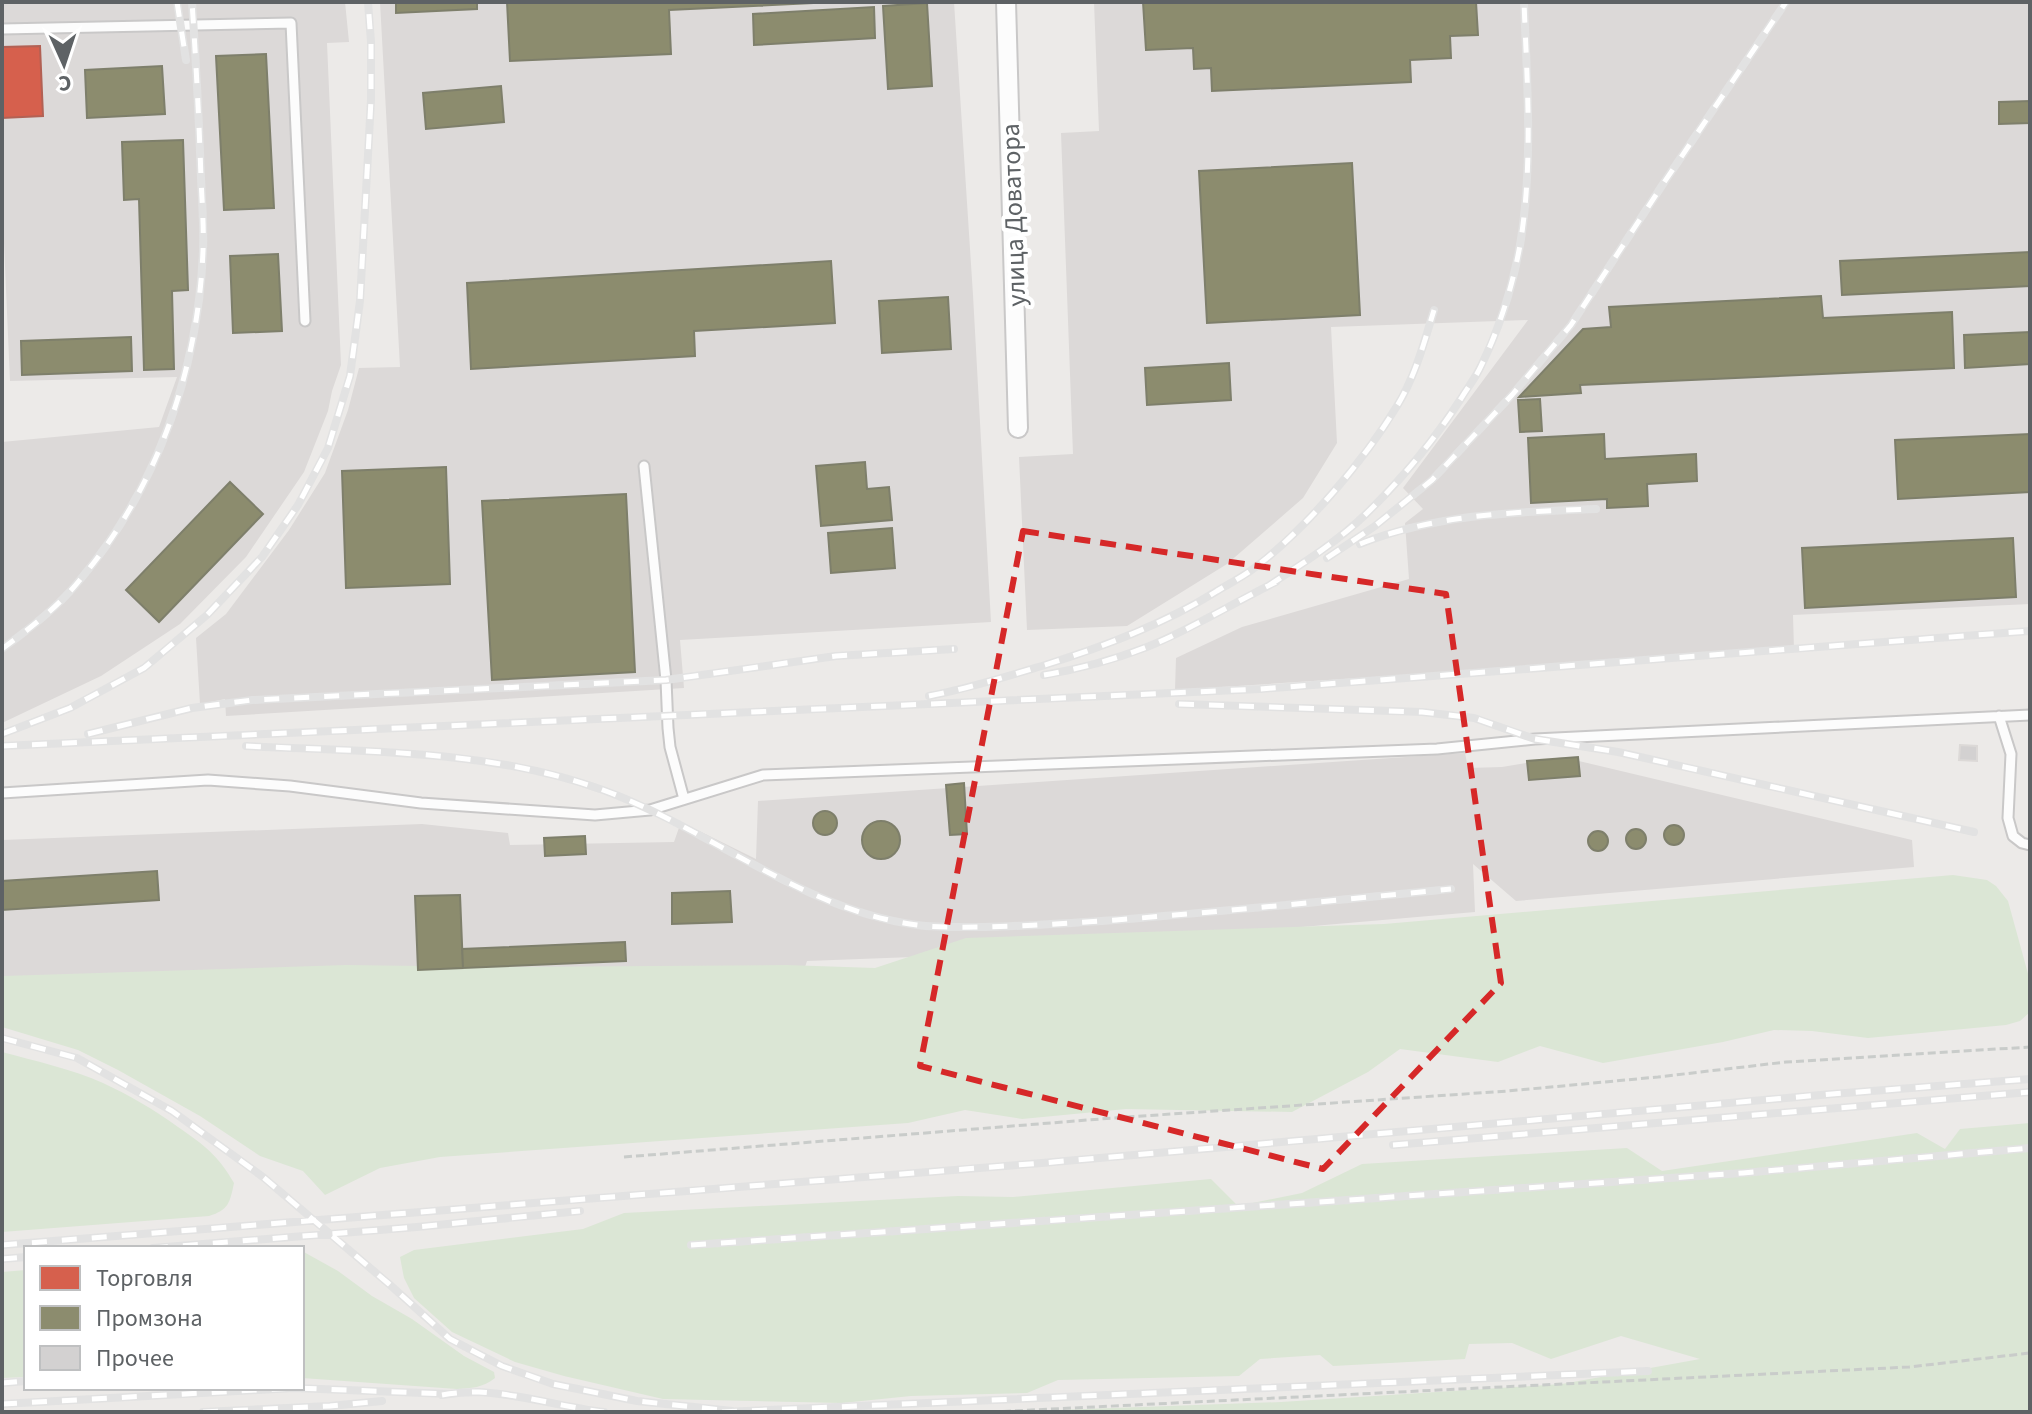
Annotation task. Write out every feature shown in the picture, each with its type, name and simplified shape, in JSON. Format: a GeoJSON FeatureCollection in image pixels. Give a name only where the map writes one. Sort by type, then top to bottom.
{"type":"FeatureCollection","features":[{"type":"Feature","properties":{"kind":"street","name":"улица Доватора"},"geometry":{"type":"LineString","coordinates":[[1006,2],[1018,428]]}},
{"type":"Feature","properties":{"kind":"lane"},"geometry":{"type":"LineString","coordinates":[[2,29],[291,23],[305,321]]}},
{"type":"Feature","properties":{"kind":"lane"},"geometry":{"type":"LineString","coordinates":[[644,466],[670,747],[684,799]]}},
{"type":"Feature","properties":{"kind":"lane"},"geometry":{"type":"LineString","coordinates":[[2,793],[208,780],[290,786],[421,803],[595,815],[650,810],[763,775],[1437,749],[1535,739],[2030,715]]}},
{"type":"Feature","properties":{"kind":"lane"},"geometry":{"type":"LineString","coordinates":[[1999,716],[2011,754],[2008,818],[2013,836],[2030,845]]}},
{"type":"Feature","properties":{"kind":"path"},"geometry":{"type":"LineString","coordinates":[[624,1157],[1113,1118],[1508,1091],[1786,1062],[2030,1047]]}},
{"type":"Feature","properties":{"kind":"path"},"geometry":{"type":"LineString","coordinates":[[991,1412],[1909,1367],[2030,1353]]}},
{"type":"Feature","properties":{"kind":"highlighted area"},"geometry":{"type":"Polygon","coordinates":[[[1023,531],[1446,594],[1501,983],[1323,1169],[920,1066],[1023,531]]]}},
{"type":"Feature","properties":{"kind":"shaded area"},"geometry":{"type":"Polygon","coordinates":[[[2,2],[345,2],[349,42],[327,43],[341,365],[328,411],[304,472],[246,557],[180,624],[101,676],[2,723],[2,442],[159,427],[177,377],[10,381],[2,197],[2,2]]]}},
{"type":"Feature","properties":{"kind":"shaded area"},"geometry":{"type":"Polygon","coordinates":[[[380,2],[954,2],[991,622],[680,640],[684,688],[226,716],[225,699],[200,704],[196,638],[226,614],[289,530],[325,473],[348,410],[359,368],[400,367],[380,2]]]}},
{"type":"Feature","properties":{"kind":"shaded area"},"geometry":{"type":"Polygon","coordinates":[[[1094,2],[2030,2],[2030,604],[1793,615],[1794,650],[1175,690],[1176,658],[1242,627],[1409,579],[1405,523],[1423,509],[1403,488],[1528,320],[1331,327],[1337,443],[1303,498],[1227,564],[1127,626],[1027,630],[1019,457],[1073,454],[1061,133],[1099,131],[1094,2]]]}},
{"type":"Feature","properties":{"kind":"shaded area"},"geometry":{"type":"Polygon","coordinates":[[[1465,753],[1468,768],[1502,767],[1562,757],[1912,840],[1914,867],[1516,901],[1473,864],[1475,912],[992,954],[807,961],[805,967],[2,982],[2,840],[422,824],[508,833],[510,845],[674,842],[681,822],[756,859],[758,801],[1465,753]]]}},
{"type":"Feature","properties":{"kind":"green space"},"geometry":{"type":"Polygon","coordinates":[[[1953,875],[1987,880],[2008,901],[2030,981],[2030,1012],[2020,1021],[2006,1025],[1868,1038],[1774,1030],[1603,1063],[1540,1046],[1498,1062],[1400,1049],[1368,1072],[1292,1112],[1126,1109],[1022,1119],[965,1110],[908,1123],[440,1157],[380,1168],[325,1195],[303,1171],[260,1156],[200,1116],[118,1070],[78,1050],[2,1027],[2,976],[346,965],[786,965],[875,968],[966,938],[1384,924],[1953,875]]]}},
{"type":"Feature","properties":{"kind":"green space"},"geometry":{"type":"Polygon","coordinates":[[[2,1052],[91,1078],[169,1121],[210,1151],[228,1173],[234,1183],[228,1204],[209,1216],[2,1232],[2,1052]]]}},
{"type":"Feature","properties":{"kind":"green space"},"geometry":{"type":"Polygon","coordinates":[[[2030,1123],[2030,1412],[1002,1412],[1281,1402],[1562,1384],[1700,1359],[1621,1336],[1551,1359],[1512,1343],[1469,1344],[1465,1359],[1333,1366],[1320,1355],[1260,1359],[1239,1376],[1058,1380],[1027,1393],[911,1396],[842,1403],[663,1399],[515,1362],[452,1332],[414,1298],[404,1278],[400,1257],[414,1250],[583,1229],[624,1213],[958,1196],[1013,1197],[1211,1179],[1238,1206],[1302,1193],[1362,1164],[1627,1148],[1662,1171],[1917,1133],[1945,1149],[1960,1129],[2030,1123]]]}},
{"type":"Feature","properties":{"kind":"green space"},"geometry":{"type":"Polygon","coordinates":[[[304,1252],[412,1319],[464,1356],[494,1372],[495,1378],[481,1386],[457,1389],[304,1378],[304,1252]]]}},
{"type":"Feature","properties":{"kind":"green space"},"geometry":{"type":"Polygon","coordinates":[[[24,1270],[24,1377],[2,1378],[2,1272],[24,1270]]]}},
{"type":"Feature","properties":{"kind":"building: Торговля"},"geometry":{"type":"Polygon","coordinates":[[[40,46],[43,116],[2,118],[2,47],[40,46]]]}},
{"type":"Feature","properties":{"kind":"building: Промзона"},"geometry":{"type":"Polygon","coordinates":[[[396,2],[477,2],[477,9],[396,13],[396,2]]]}},
{"type":"Feature","properties":{"kind":"building: Промзона"},"geometry":{"type":"Polygon","coordinates":[[[507,2],[834,2],[669,10],[671,54],[510,61],[507,2]]]}},
{"type":"Feature","properties":{"kind":"building: Промзона"},"geometry":{"type":"Polygon","coordinates":[[[1143,2],[1476,2],[1478,35],[1450,36],[1451,58],[1410,60],[1411,82],[1212,91],[1211,68],[1194,69],[1193,48],[1146,50],[1143,2]]]}},
{"type":"Feature","properties":{"kind":"building: Промзона"},"geometry":{"type":"Polygon","coordinates":[[[927,3],[932,86],[888,89],[883,6],[927,3]]]}},
{"type":"Feature","properties":{"kind":"building: Промзона"},"geometry":{"type":"Polygon","coordinates":[[[874,7],[875,38],[754,45],[753,14],[874,7]]]}},
{"type":"Feature","properties":{"kind":"building: Промзона"},"geometry":{"type":"Polygon","coordinates":[[[266,54],[274,208],[224,210],[216,56],[266,54]]]}},
{"type":"Feature","properties":{"kind":"building: Промзона"},"geometry":{"type":"Polygon","coordinates":[[[162,66],[165,114],[87,118],[85,70],[162,66]]]}},
{"type":"Feature","properties":{"kind":"building: Промзона"},"geometry":{"type":"Polygon","coordinates":[[[501,86],[504,122],[426,129],[423,93],[501,86]]]}},
{"type":"Feature","properties":{"kind":"building: Промзона"},"geometry":{"type":"Polygon","coordinates":[[[2030,101],[2030,123],[1999,124],[1999,102],[2030,101]]]}},
{"type":"Feature","properties":{"kind":"building: Промзона"},"geometry":{"type":"Polygon","coordinates":[[[183,140],[188,290],[172,291],[174,369],[144,370],[139,199],[124,200],[122,142],[183,140]]]}},
{"type":"Feature","properties":{"kind":"building: Промзона"},"geometry":{"type":"Polygon","coordinates":[[[1352,163],[1360,315],[1207,323],[1199,171],[1352,163]]]}},
{"type":"Feature","properties":{"kind":"building: Промзона"},"geometry":{"type":"Polygon","coordinates":[[[2030,252],[2030,286],[1842,295],[1840,261],[2030,252]]]}},
{"type":"Feature","properties":{"kind":"building: Промзона"},"geometry":{"type":"Polygon","coordinates":[[[278,254],[282,331],[233,333],[230,256],[278,254]]]}},
{"type":"Feature","properties":{"kind":"building: Промзона"},"geometry":{"type":"Polygon","coordinates":[[[831,261],[835,323],[694,331],[695,356],[471,369],[467,283],[831,261]]]}},
{"type":"Feature","properties":{"kind":"building: Промзона"},"geometry":{"type":"Polygon","coordinates":[[[1821,296],[1823,318],[1952,312],[1954,368],[1580,385],[1581,393],[1519,397],[1583,329],[1611,327],[1609,307],[1821,296]]]}},
{"type":"Feature","properties":{"kind":"building: Промзона"},"geometry":{"type":"Polygon","coordinates":[[[948,297],[951,349],[882,353],[879,301],[948,297]]]}},
{"type":"Feature","properties":{"kind":"building: Промзона"},"geometry":{"type":"Polygon","coordinates":[[[2030,332],[2030,364],[1965,368],[1964,335],[2030,332]]]}},
{"type":"Feature","properties":{"kind":"building: Промзона"},"geometry":{"type":"Polygon","coordinates":[[[131,337],[132,371],[22,375],[21,341],[131,337]]]}},
{"type":"Feature","properties":{"kind":"building: Промзона"},"geometry":{"type":"Polygon","coordinates":[[[1229,363],[1231,400],[1147,405],[1145,368],[1229,363]]]}},
{"type":"Feature","properties":{"kind":"building: Промзона"},"geometry":{"type":"Polygon","coordinates":[[[1540,399],[1542,431],[1520,432],[1518,400],[1540,399]]]}},
{"type":"Feature","properties":{"kind":"building: Промзона"},"geometry":{"type":"Polygon","coordinates":[[[1604,434],[1605,459],[1696,454],[1697,481],[1647,484],[1648,506],[1607,508],[1607,499],[1531,503],[1528,438],[1604,434]]]}},
{"type":"Feature","properties":{"kind":"building: Промзона"},"geometry":{"type":"Polygon","coordinates":[[[2030,434],[2030,492],[1898,499],[1895,440],[2030,434]]]}},
{"type":"Feature","properties":{"kind":"building: Промзона"},"geometry":{"type":"Polygon","coordinates":[[[865,462],[867,489],[889,487],[892,520],[821,526],[816,466],[865,462]]]}},
{"type":"Feature","properties":{"kind":"building: Промзона"},"geometry":{"type":"Polygon","coordinates":[[[446,467],[450,584],[346,588],[342,471],[446,467]]]}},
{"type":"Feature","properties":{"kind":"building: Промзона"},"geometry":{"type":"Polygon","coordinates":[[[230,482],[263,514],[159,622],[126,590],[230,482]]]}},
{"type":"Feature","properties":{"kind":"building: Промзона"},"geometry":{"type":"Polygon","coordinates":[[[626,494],[635,672],[492,680],[482,501],[626,494]]]}},
{"type":"Feature","properties":{"kind":"building: Промзона"},"geometry":{"type":"Polygon","coordinates":[[[892,528],[895,568],[831,573],[828,533],[892,528]]]}},
{"type":"Feature","properties":{"kind":"building: Промзона"},"geometry":{"type":"Polygon","coordinates":[[[2013,538],[2016,597],[1805,608],[1802,548],[2013,538]]]}},
{"type":"Feature","properties":{"kind":"building: Промзона"},"geometry":{"type":"Polygon","coordinates":[[[1578,757],[1580,776],[1529,780],[1527,761],[1578,757]]]}},
{"type":"Feature","properties":{"kind":"building: Промзона"},"geometry":{"type":"Polygon","coordinates":[[[964,783],[967,834],[950,835],[946,785],[964,783]]]}},
{"type":"Feature","properties":{"kind":"building: Промзона"},"geometry":{"type":"Polygon","coordinates":[[[825,811],[834,814],[837,823],[834,832],[825,835],[816,832],[813,823],[816,814],[825,811]]]}},
{"type":"Feature","properties":{"kind":"building: Промзона"},"geometry":{"type":"Polygon","coordinates":[[[881,821],[895,826],[900,840],[895,854],[881,859],[867,854],[862,840],[867,826],[881,821]]]}},
{"type":"Feature","properties":{"kind":"building: Промзона"},"geometry":{"type":"Polygon","coordinates":[[[1670,825],[1678,825],[1684,835],[1678,845],[1670,845],[1664,839],[1664,831],[1670,825]]]}},
{"type":"Feature","properties":{"kind":"building: Промзона"},"geometry":{"type":"Polygon","coordinates":[[[1632,829],[1640,829],[1646,839],[1640,849],[1632,849],[1626,843],[1626,835],[1632,829]]]}},
{"type":"Feature","properties":{"kind":"building: Промзона"},"geometry":{"type":"Polygon","coordinates":[[[1594,831],[1602,831],[1608,841],[1602,851],[1594,851],[1588,845],[1588,837],[1594,831]]]}},
{"type":"Feature","properties":{"kind":"building: Промзона"},"geometry":{"type":"Polygon","coordinates":[[[585,836],[586,854],[545,856],[544,838],[585,836]]]}},
{"type":"Feature","properties":{"kind":"building: Промзона"},"geometry":{"type":"Polygon","coordinates":[[[157,871],[159,900],[2,910],[2,881],[157,871]]]}},
{"type":"Feature","properties":{"kind":"building: Промзона"},"geometry":{"type":"Polygon","coordinates":[[[730,891],[732,922],[672,924],[672,893],[730,891]]]}},
{"type":"Feature","properties":{"kind":"building: Промзона"},"geometry":{"type":"Polygon","coordinates":[[[460,895],[463,968],[418,970],[415,896],[460,895]]]}},
{"type":"Feature","properties":{"kind":"building: Промзона"},"geometry":{"type":"Polygon","coordinates":[[[625,942],[626,961],[463,968],[462,949],[625,942]]]}},
{"type":"Feature","properties":{"kind":"building: Прочее"},"geometry":{"type":"Polygon","coordinates":[[[1960,745],[1977,746],[1977,761],[1959,760],[1960,745]]]}},
{"type":"Feature","properties":{"kind":"railway"},"geometry":{"type":"LineString","coordinates":[[177,2],[186,60]]}},
{"type":"Feature","properties":{"kind":"railway"},"geometry":{"type":"LineString","coordinates":[[2,649],[62,600],[107,545],[131,508],[151,468],[182,384],[199,296],[203,242],[192,2]]}},
{"type":"Feature","properties":{"kind":"railway"},"geometry":{"type":"LineString","coordinates":[[2,734],[70,708],[144,668],[207,615],[262,557],[298,505],[328,448],[350,376],[360,301],[371,100],[368,2]]}},
{"type":"Feature","properties":{"kind":"railway"},"geometry":{"type":"LineString","coordinates":[[1268,586],[1343,534],[1392,487],[1452,413],[1488,351],[1510,288],[1525,210],[1528,120],[1524,2]]}},
{"type":"Feature","properties":{"kind":"railway"},"geometry":{"type":"LineString","coordinates":[[1327,558],[1375,526],[1432,480],[1512,395],[1571,325],[1786,2]]}},
{"type":"Feature","properties":{"kind":"railway"},"geometry":{"type":"LineString","coordinates":[[929,696],[1016,674],[1112,642],[1176,614],[1253,569],[1313,515],[1383,427],[1409,383],[1434,310]]}},
{"type":"Feature","properties":{"kind":"railway"},"geometry":{"type":"LineString","coordinates":[[1360,544],[1418,526],[1476,516],[1596,509]]}},
{"type":"Feature","properties":{"kind":"railway"},"geometry":{"type":"LineString","coordinates":[[1044,675],[1096,664],[1147,647],[1276,582]]}},
{"type":"Feature","properties":{"kind":"railway"},"geometry":{"type":"LineString","coordinates":[[2,746],[1260,689],[2030,631]]}},
{"type":"Feature","properties":{"kind":"railway"},"geometry":{"type":"LineString","coordinates":[[88,734],[192,708],[252,700],[666,680],[836,656],[954,649]]}},
{"type":"Feature","properties":{"kind":"railway"},"geometry":{"type":"LineString","coordinates":[[1179,704],[1422,712],[1474,718],[1535,739],[1618,752],[1974,832]]}},
{"type":"Feature","properties":{"kind":"railway"},"geometry":{"type":"LineString","coordinates":[[246,746],[426,755],[516,767],[560,777],[642,806],[795,886],[834,903],[917,925],[985,927],[1100,921],[1451,889]]}},
{"type":"Feature","properties":{"kind":"railway"},"geometry":{"type":"LineString","coordinates":[[2,1038],[77,1058],[172,1111],[263,1177],[450,1339],[502,1366],[553,1384],[637,1401],[732,1411]]}},
{"type":"Feature","properties":{"kind":"railway"},"geometry":{"type":"LineString","coordinates":[[2,1245],[1042,1163],[2030,1079]]}},
{"type":"Feature","properties":{"kind":"railway"},"geometry":{"type":"LineString","coordinates":[[1393,1145],[2030,1092]]}},
{"type":"Feature","properties":{"kind":"railway"},"geometry":{"type":"LineString","coordinates":[[691,1245],[1743,1173],[2030,1148]]}},
{"type":"Feature","properties":{"kind":"railway"},"geometry":{"type":"LineString","coordinates":[[178,1246],[580,1211]]}},
{"type":"Feature","properties":{"kind":"railway"},"geometry":{"type":"LineString","coordinates":[[2,1259],[24,1257]]}},
{"type":"Feature","properties":{"kind":"railway"},"geometry":{"type":"LineString","coordinates":[[722,1412],[1648,1371]]}},
{"type":"Feature","properties":{"kind":"railway"},"geometry":{"type":"LineString","coordinates":[[2,1383],[24,1381]]}},
{"type":"Feature","properties":{"kind":"railway"},"geometry":{"type":"LineString","coordinates":[[304,1388],[450,1394]]}},
{"type":"Feature","properties":{"kind":"railway"},"geometry":{"type":"LineString","coordinates":[[2,1404],[258,1390]]}},
{"type":"Feature","properties":{"kind":"railway"},"geometry":{"type":"LineString","coordinates":[[442,1395],[495,1393],[604,1412]]}},
{"type":"Feature","properties":{"kind":"railway"},"geometry":{"type":"LineString","coordinates":[[203,1412],[382,1401]]}}]}
